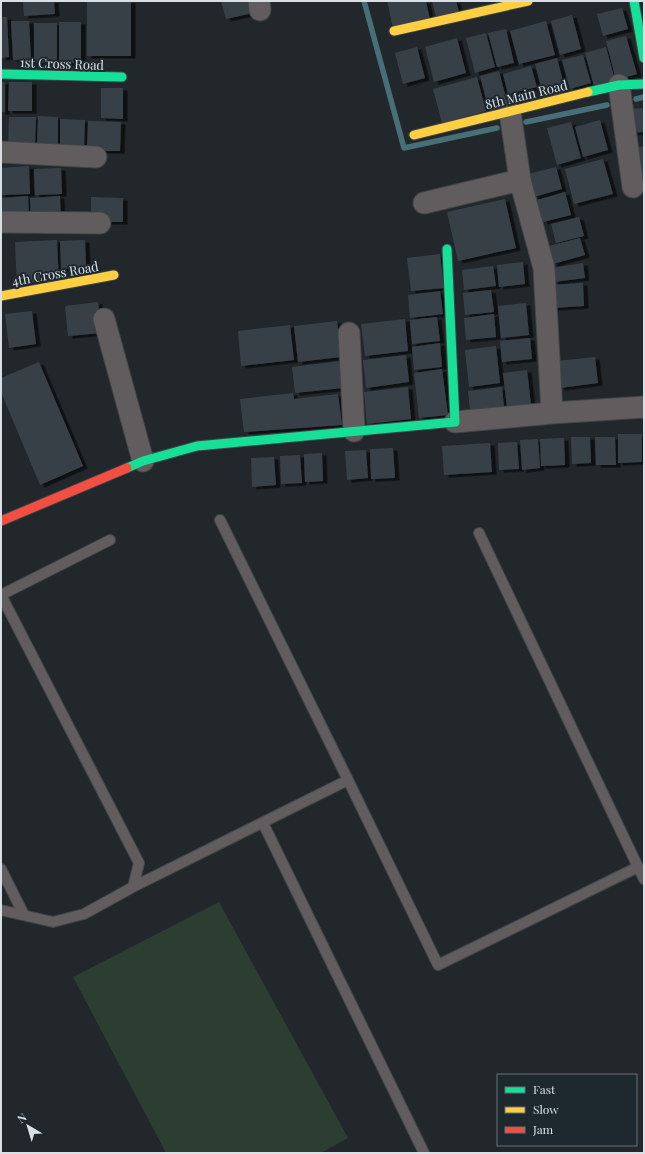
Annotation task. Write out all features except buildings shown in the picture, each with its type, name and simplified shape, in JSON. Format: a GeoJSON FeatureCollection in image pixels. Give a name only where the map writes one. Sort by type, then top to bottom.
{"type":"FeatureCollection","features":[{"type":"Feature","properties":{"kind":"street"},"geometry":{"type":"LineString","coordinates":[[394,32],[528,1]]}},
{"type":"Feature","properties":{"kind":"street"},"geometry":{"type":"LineString","coordinates":[[634,1],[644,58]]}},
{"type":"Feature","properties":{"kind":"street","name":"1st Cross Road"},"geometry":{"type":"LineString","coordinates":[[1,74],[122,77]]}},
{"type":"Feature","properties":{"kind":"street","name":"8th Main Road"},"geometry":{"type":"LineString","coordinates":[[414,135],[620,85],[644,84]]}},
{"type":"Feature","properties":{"kind":"street"},"geometry":{"type":"LineString","coordinates":[[620,85],[633,187]]}},
{"type":"Feature","properties":{"kind":"street"},"geometry":{"type":"LineString","coordinates":[[510,112],[520,180],[544,268],[552,413]]}},
{"type":"Feature","properties":{"kind":"street"},"geometry":{"type":"LineString","coordinates":[[1,152],[96,157]]}},
{"type":"Feature","properties":{"kind":"street"},"geometry":{"type":"LineString","coordinates":[[424,203],[520,180]]}},
{"type":"Feature","properties":{"kind":"street"},"geometry":{"type":"LineString","coordinates":[[1,222],[100,223]]}},
{"type":"Feature","properties":{"kind":"street"},"geometry":{"type":"LineString","coordinates":[[447,249],[455,422]]}},
{"type":"Feature","properties":{"kind":"street","name":"4th Cross Road"},"geometry":{"type":"LineString","coordinates":[[1,296],[114,275]]}},
{"type":"Feature","properties":{"kind":"street"},"geometry":{"type":"LineString","coordinates":[[104,319],[143,461]]}},
{"type":"Feature","properties":{"kind":"street"},"geometry":{"type":"LineString","coordinates":[[349,333],[354,431]]}},
{"type":"Feature","properties":{"kind":"street"},"geometry":{"type":"LineString","coordinates":[[1,521],[143,461],[197,446],[552,413],[644,407]]}},
{"type":"Feature","properties":{"kind":"lane"},"geometry":{"type":"LineString","coordinates":[[220,520],[438,965],[638,867]]}},
{"type":"Feature","properties":{"kind":"lane"},"geometry":{"type":"LineString","coordinates":[[480,533],[644,879]]}},
{"type":"Feature","properties":{"kind":"lane"},"geometry":{"type":"LineString","coordinates":[[110,540],[1,595],[139,863],[133,887]]}},
{"type":"Feature","properties":{"kind":"lane"},"geometry":{"type":"LineString","coordinates":[[1,910],[53,922],[84,914],[133,887],[348,780]]}},
{"type":"Feature","properties":{"kind":"lane"},"geometry":{"type":"LineString","coordinates":[[263,823],[424,1153]]}},
{"type":"Feature","properties":{"kind":"lane"},"geometry":{"type":"LineString","coordinates":[[1,869],[24,916]]}},
{"type":"Feature","properties":{"kind":"green space"},"geometry":{"type":"Polygon","coordinates":[[[219,902],[348,1138],[321,1153],[166,1153],[73,977],[219,902]]]}},
{"type":"Feature","properties":{"kind":"waterway"},"geometry":{"type":"LineString","coordinates":[[364,1],[404,148],[497,128]]}},
{"type":"Feature","properties":{"kind":"waterway"},"geometry":{"type":"LineString","coordinates":[[636,99],[644,97]]}},
{"type":"Feature","properties":{"kind":"waterway"},"geometry":{"type":"LineString","coordinates":[[526,122],[607,105]]}},
{"type":"Feature","properties":{"kind":"traffic: fast"},"geometry":{"type":"LineString","coordinates":[[634,1],[644,58]]}},
{"type":"Feature","properties":{"kind":"traffic: fast"},"geometry":{"type":"LineString","coordinates":[[1,74],[122,77]]}},
{"type":"Feature","properties":{"kind":"traffic: fast"},"geometry":{"type":"LineString","coordinates":[[588,92],[619,85],[644,84]]}},
{"type":"Feature","properties":{"kind":"traffic: fast"},"geometry":{"type":"LineString","coordinates":[[127,468],[143,461],[197,446],[455,422],[447,249]]}},
{"type":"Feature","properties":{"kind":"traffic: slow"},"geometry":{"type":"LineString","coordinates":[[394,31],[528,1]]}},
{"type":"Feature","properties":{"kind":"traffic: slow"},"geometry":{"type":"LineString","coordinates":[[414,135],[588,92]]}},
{"type":"Feature","properties":{"kind":"traffic: slow"},"geometry":{"type":"LineString","coordinates":[[1,296],[114,275]]}},
{"type":"Feature","properties":{"kind":"traffic: jam"},"geometry":{"type":"LineString","coordinates":[[1,521],[127,468]]}}]}
